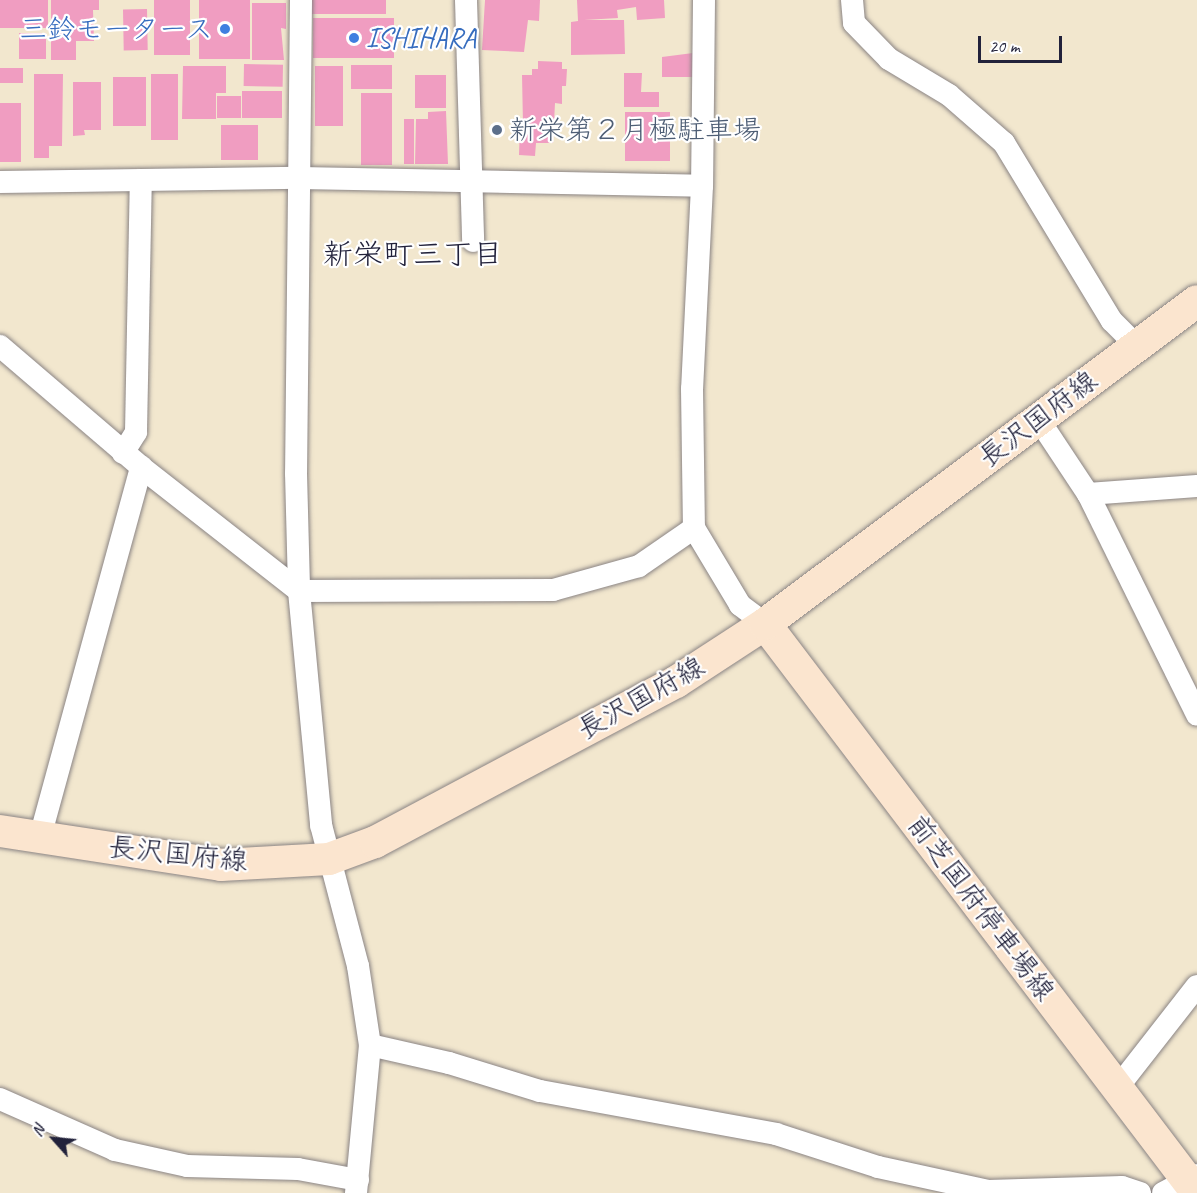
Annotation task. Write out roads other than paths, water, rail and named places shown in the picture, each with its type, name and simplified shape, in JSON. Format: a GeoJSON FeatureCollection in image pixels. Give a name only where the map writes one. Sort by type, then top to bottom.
{"type":"FeatureCollection","features":[{"type":"Feature","properties":{"kind":"main road","name":"長沢国府線"},"geometry":{"type":"LineString","coordinates":[[0,831],[221,865],[329,859],[375,842],[676,682],[765,624],[1197,301]]}},
{"type":"Feature","properties":{"kind":"main road","name":"前芝国府停車場線"},"geometry":{"type":"LineString","coordinates":[[765,624],[1118,1087],[1186,1186]]}},
{"type":"Feature","properties":{"kind":"street"},"geometry":{"type":"LineString","coordinates":[[0,1099],[115,1150],[187,1166],[298,1169],[357,1187],[370,1045],[358,966],[321,825],[299,591],[296,473],[301,0]]}},
{"type":"Feature","properties":{"kind":"street"},"geometry":{"type":"LineString","coordinates":[[466,0],[473,241]]}},
{"type":"Feature","properties":{"kind":"street"},"geometry":{"type":"LineString","coordinates":[[704,0],[702,186],[692,389],[694,528],[740,605],[765,624]]}},
{"type":"Feature","properties":{"kind":"street"},"geometry":{"type":"LineString","coordinates":[[852,0],[854,23],[889,59],[949,95],[1004,143],[1112,321],[1137,346]]}},
{"type":"Feature","properties":{"kind":"street"},"geometry":{"type":"LineString","coordinates":[[0,182],[300,178],[702,186]]}},
{"type":"Feature","properties":{"kind":"street"},"geometry":{"type":"LineString","coordinates":[[123,453],[136,432],[141,180]]}},
{"type":"Feature","properties":{"kind":"street"},"geometry":{"type":"LineString","coordinates":[[0,346],[123,453],[299,591],[553,590],[639,566],[694,528]]}},
{"type":"Feature","properties":{"kind":"street"},"geometry":{"type":"LineString","coordinates":[[1039,420],[1088,494],[1197,715]]}},
{"type":"Feature","properties":{"kind":"street"},"geometry":{"type":"LineString","coordinates":[[40,837],[141,467]]}},
{"type":"Feature","properties":{"kind":"street"},"geometry":{"type":"LineString","coordinates":[[1088,494],[1197,486]]}},
{"type":"Feature","properties":{"kind":"street"},"geometry":{"type":"LineString","coordinates":[[1118,1087],[1197,986]]}},
{"type":"Feature","properties":{"kind":"street"},"geometry":{"type":"LineString","coordinates":[[370,1045],[449,1063],[540,1091],[776,1134],[878,1167],[988,1191],[1122,1187],[1140,1193]]}},
{"type":"Feature","properties":{"kind":"place","name":"三鈴モータース"},"geometry":{"type":"Point","coordinates":[225,29]}},
{"type":"Feature","properties":{"kind":"place","name":"ISHIHARA"},"geometry":{"type":"Point","coordinates":[354,38]}},
{"type":"Feature","properties":{"kind":"place","name":"新栄第２月極駐車場"},"geometry":{"type":"Point","coordinates":[497,130]}},
{"type":"Feature","properties":{"kind":"district","name":"新栄町三丁目"},"geometry":{"type":"Point","coordinates":[413,254]}}]}
